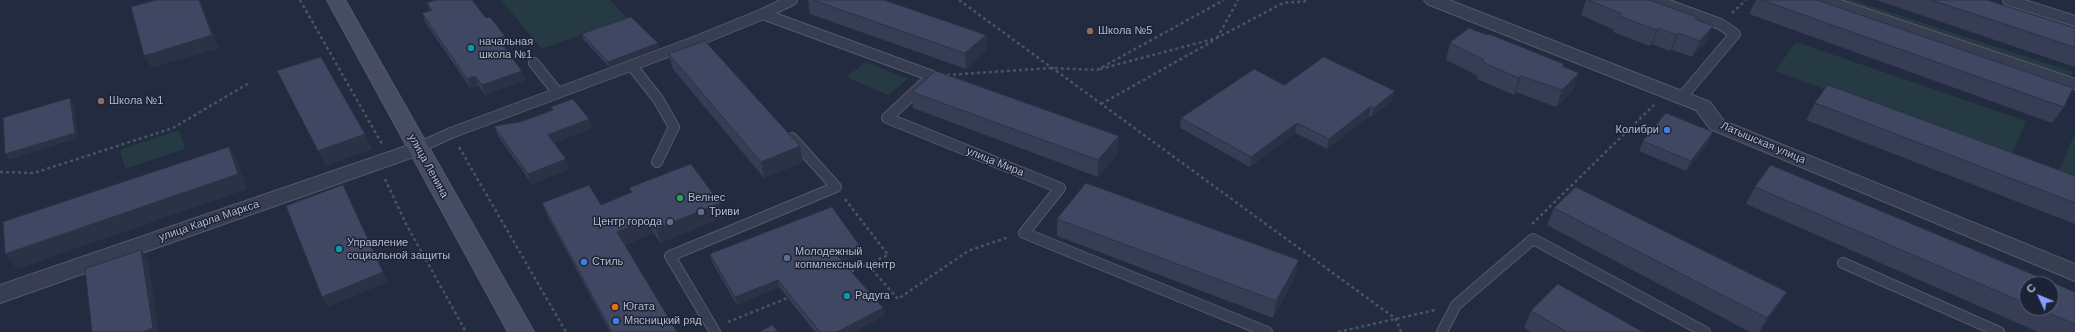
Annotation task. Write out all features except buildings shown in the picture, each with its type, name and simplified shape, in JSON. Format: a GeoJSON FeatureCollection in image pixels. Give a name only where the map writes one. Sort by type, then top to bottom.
{"type":"FeatureCollection","features":[{"type":"Feature","properties":{"kind":"street","name":"улица Ленина"},"geometry":{"type":"LineString","coordinates":[[336,0],[521,332]]}},
{"type":"Feature","properties":{"kind":"street","name":"Латышская улица"},"geometry":{"type":"LineString","coordinates":[[1433,0],[1703,106],[1717,125],[2075,273]]}},
{"type":"Feature","properties":{"kind":"street","name":"улица Карла Маркса"},"geometry":{"type":"LineString","coordinates":[[0,294],[418,148]]}},
{"type":"Feature","properties":{"kind":"lane"},"geometry":{"type":"LineString","coordinates":[[418,148],[451,133],[558,93],[632,66],[705,42],[792,0]]}},
{"type":"Feature","properties":{"kind":"lane"},"geometry":{"type":"LineString","coordinates":[[1655,0],[1720,24],[1735,34],[1674,95]]}},
{"type":"Feature","properties":{"kind":"lane"},"geometry":{"type":"LineString","coordinates":[[1825,0],[2075,84]]}},
{"type":"Feature","properties":{"kind":"lane"},"geometry":{"type":"LineString","coordinates":[[2008,0],[2075,21]]}},
{"type":"Feature","properties":{"kind":"lane"},"geometry":{"type":"LineString","coordinates":[[763,14],[932,76]]}},
{"type":"Feature","properties":{"kind":"lane"},"geometry":{"type":"LineString","coordinates":[[534,63],[558,93]]}},
{"type":"Feature","properties":{"kind":"lane"},"geometry":{"type":"LineString","coordinates":[[632,66],[658,99],[674,127],[657,162]]}},
{"type":"Feature","properties":{"kind":"lane","name":"улица Мира"},"geometry":{"type":"LineString","coordinates":[[932,76],[887,118],[1060,188],[1024,233]]}},
{"type":"Feature","properties":{"kind":"lane"},"geometry":{"type":"LineString","coordinates":[[714,330],[670,256],[836,187],[783,128]]}},
{"type":"Feature","properties":{"kind":"lane"},"geometry":{"type":"LineString","coordinates":[[1024,233],[1267,332]]}},
{"type":"Feature","properties":{"kind":"lane"},"geometry":{"type":"LineString","coordinates":[[1442,332],[1456,305],[1533,239],[1705,332]]}},
{"type":"Feature","properties":{"kind":"lane"},"geometry":{"type":"LineString","coordinates":[[1843,263],[1999,332]]}},
{"type":"Feature","properties":{"kind":"path"},"geometry":{"type":"LineString","coordinates":[[300,0],[331,57],[384,147],[377,162],[406,224],[466,332]]}},
{"type":"Feature","properties":{"kind":"path"},"geometry":{"type":"LineString","coordinates":[[960,0],[1396,320],[1401,332]]}},
{"type":"Feature","properties":{"kind":"path"},"geometry":{"type":"LineString","coordinates":[[1097,70],[1224,0]]}},
{"type":"Feature","properties":{"kind":"path"},"geometry":{"type":"LineString","coordinates":[[932,76],[1052,68],[1097,70],[1217,38],[1238,0]]}},
{"type":"Feature","properties":{"kind":"path"},"geometry":{"type":"LineString","coordinates":[[1101,104],[1217,38],[1283,3],[1309,1]]}},
{"type":"Feature","properties":{"kind":"path"},"geometry":{"type":"LineString","coordinates":[[0,172],[34,173],[173,128],[249,83]]}},
{"type":"Feature","properties":{"kind":"path"},"geometry":{"type":"LineString","coordinates":[[1533,239],[1532,222],[1674,95]]}},
{"type":"Feature","properties":{"kind":"path"},"geometry":{"type":"LineString","coordinates":[[451,133],[566,332]]}},
{"type":"Feature","properties":{"kind":"path"},"geometry":{"type":"LineString","coordinates":[[836,187],[888,254],[868,265],[846,274]]}},
{"type":"Feature","properties":{"kind":"path"},"geometry":{"type":"LineString","coordinates":[[868,265],[898,299],[968,250],[1024,233]]}},
{"type":"Feature","properties":{"kind":"path"},"geometry":{"type":"LineString","coordinates":[[714,330],[794,295]]}},
{"type":"Feature","properties":{"kind":"path"},"geometry":{"type":"LineString","coordinates":[[1338,332],[1396,320],[1456,305]]}},
{"type":"Feature","properties":{"kind":"shaded area"},"geometry":{"type":"Polygon","coordinates":[[[501,0],[610,0],[627,18],[542,49],[501,0]]]}},
{"type":"Feature","properties":{"kind":"shaded area"},"geometry":{"type":"Polygon","coordinates":[[[1826,0],[1853,0],[2073,72],[2064,93],[1826,0]]]}},
{"type":"Feature","properties":{"kind":"shaded area"},"geometry":{"type":"Polygon","coordinates":[[[1796,42],[2026,121],[2011,157],[1775,71],[1796,42]]]}},
{"type":"Feature","properties":{"kind":"shaded area"},"geometry":{"type":"Polygon","coordinates":[[[866,62],[908,79],[888,95],[846,77],[866,62]]]}},
{"type":"Feature","properties":{"kind":"shaded area"},"geometry":{"type":"Polygon","coordinates":[[[179,130],[185,149],[125,169],[120,150],[179,130]]]}},
{"type":"Feature","properties":{"kind":"shaded area"},"geometry":{"type":"Polygon","coordinates":[[[2075,133],[2075,177],[2059,171],[2075,133]]]}},
{"type":"Feature","properties":{"kind":"place","name":"Школа №5"},"geometry":{"type":"Point","coordinates":[1090,31]}},
{"type":"Feature","properties":{"kind":"place","name":"начальная школа №1"},"geometry":{"type":"Point","coordinates":[471,48]}},
{"type":"Feature","properties":{"kind":"place","name":"Школа №1"},"geometry":{"type":"Point","coordinates":[101,101]}},
{"type":"Feature","properties":{"kind":"place","name":"Колибри"},"geometry":{"type":"Point","coordinates":[1667,130]}},
{"type":"Feature","properties":{"kind":"place","name":"Велнес"},"geometry":{"type":"Point","coordinates":[680,198]}},
{"type":"Feature","properties":{"kind":"place","name":"Триви"},"geometry":{"type":"Point","coordinates":[701,212]}},
{"type":"Feature","properties":{"kind":"place","name":"Центр города"},"geometry":{"type":"Point","coordinates":[670,222]}},
{"type":"Feature","properties":{"kind":"place","name":"Управление социальной защиты"},"geometry":{"type":"Point","coordinates":[339,249]}},
{"type":"Feature","properties":{"kind":"place","name":"Молодежный копмлексный центр"},"geometry":{"type":"Point","coordinates":[787,258]}},
{"type":"Feature","properties":{"kind":"place","name":"Стиль"},"geometry":{"type":"Point","coordinates":[584,262]}},
{"type":"Feature","properties":{"kind":"place","name":"Радуга"},"geometry":{"type":"Point","coordinates":[847,296]}},
{"type":"Feature","properties":{"kind":"place","name":"Югата"},"geometry":{"type":"Point","coordinates":[615,307]}},
{"type":"Feature","properties":{"kind":"place","name":"Мясницкий ряд"},"geometry":{"type":"Point","coordinates":[616,321]}}]}
